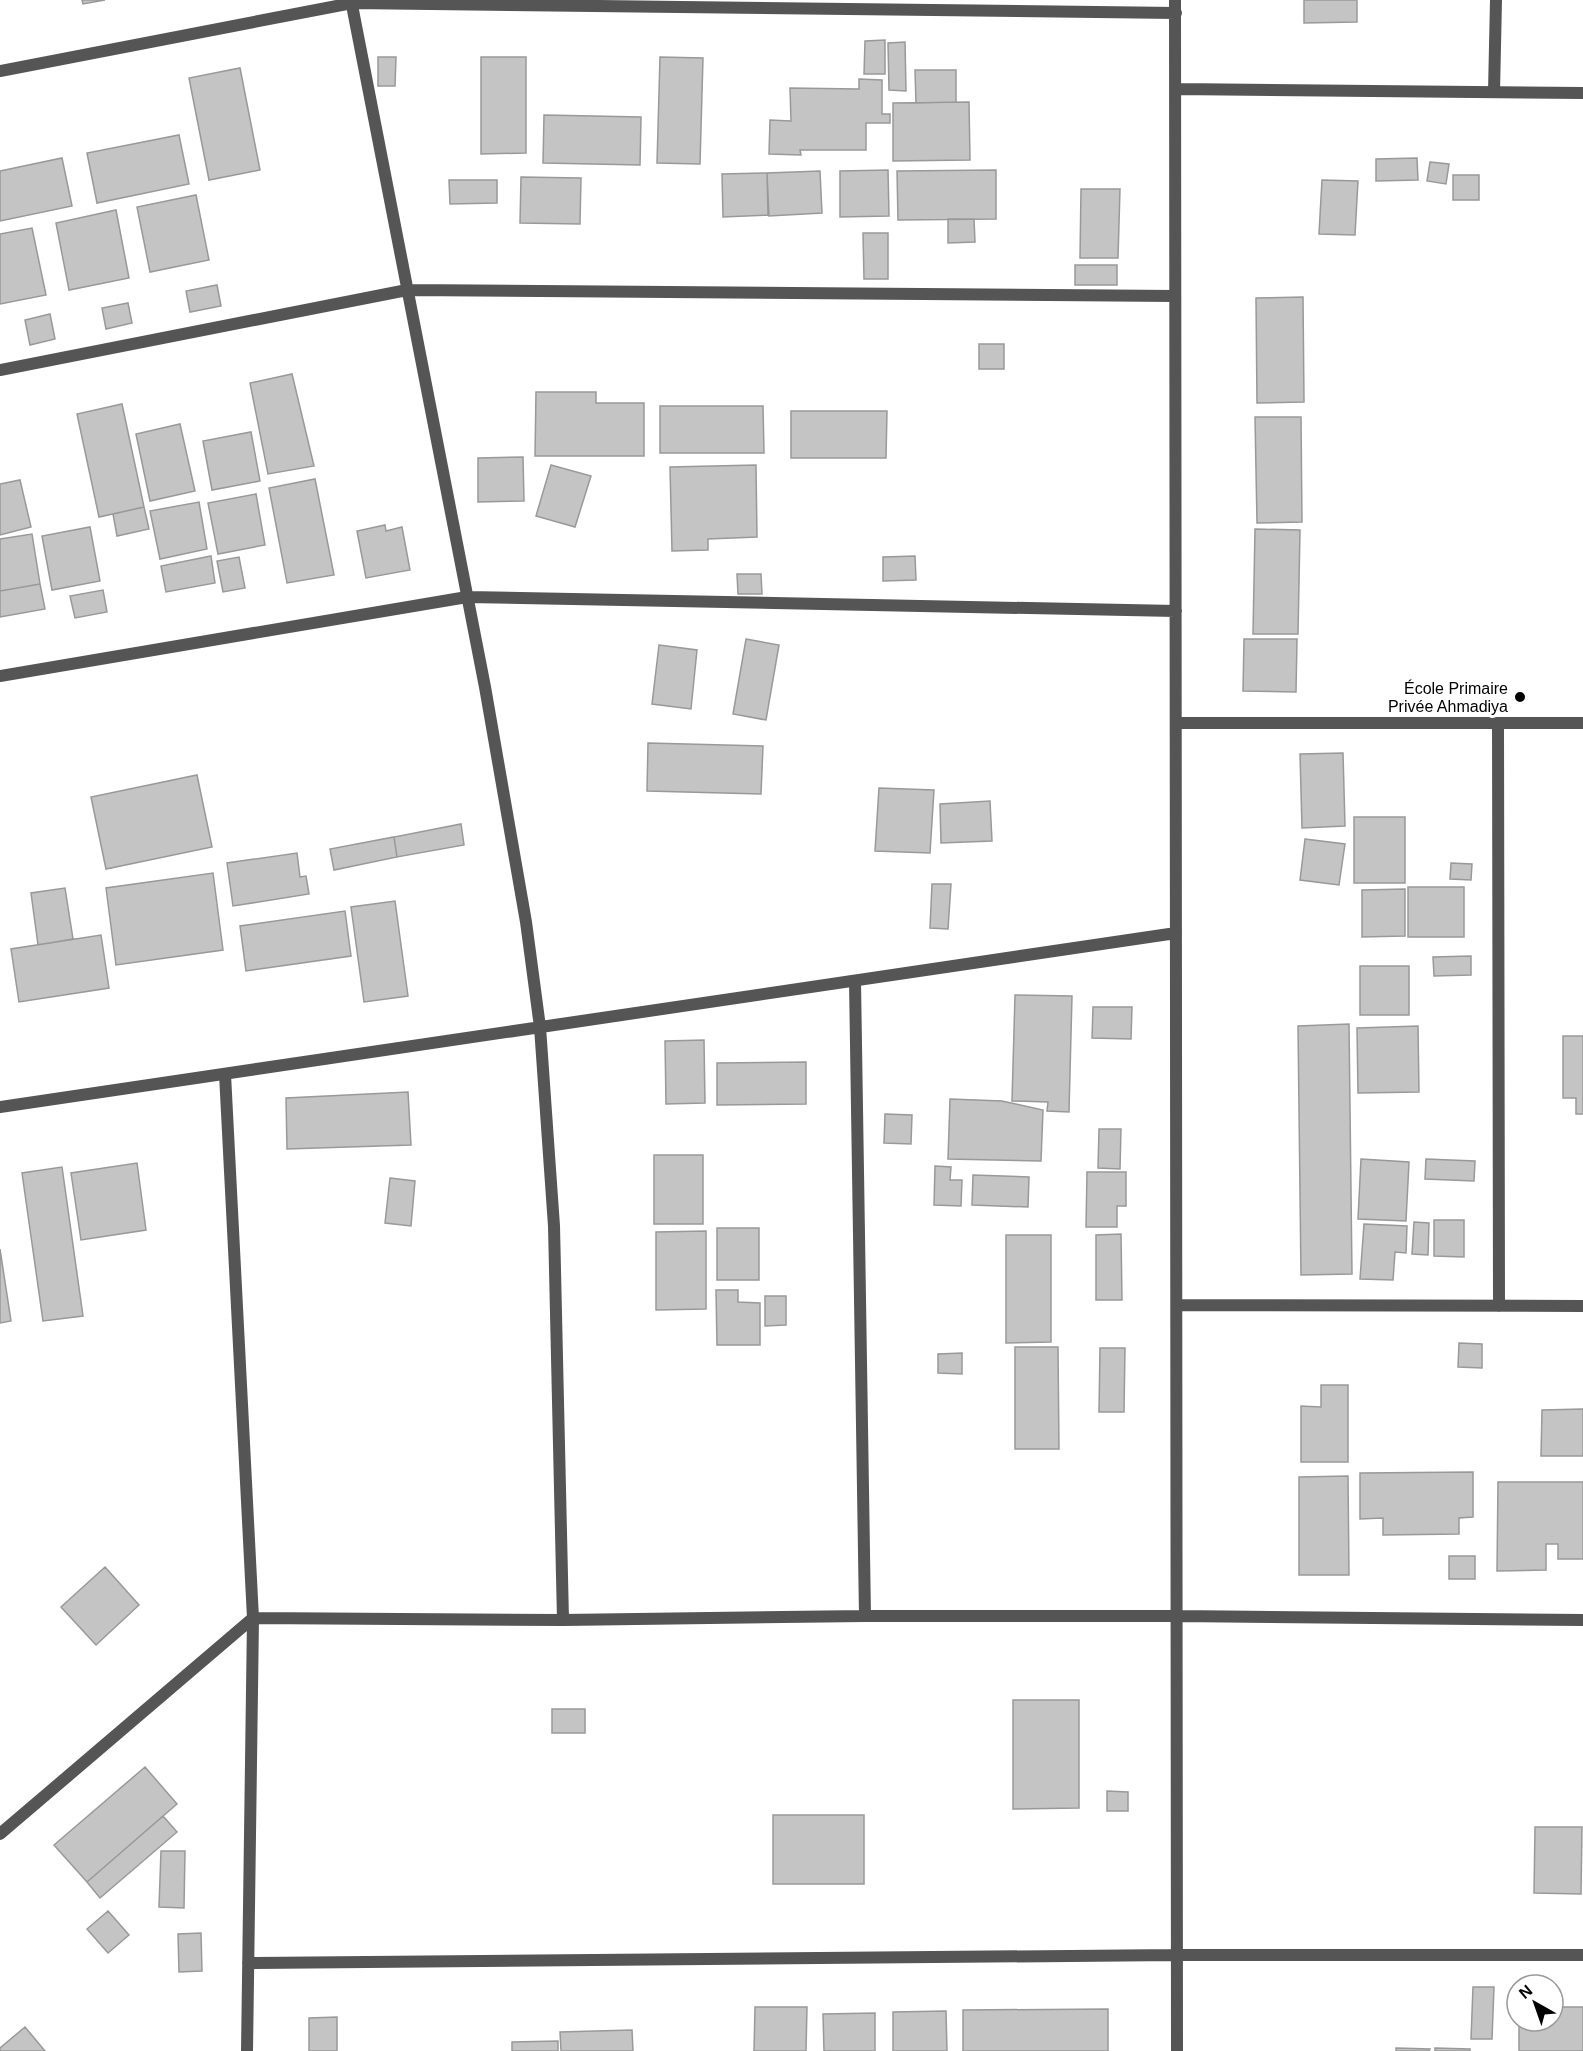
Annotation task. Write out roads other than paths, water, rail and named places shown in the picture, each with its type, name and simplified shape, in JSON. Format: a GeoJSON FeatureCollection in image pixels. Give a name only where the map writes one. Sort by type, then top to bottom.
{"type":"FeatureCollection","features":[{"type":"Feature","properties":{"kind":"street"},"geometry":{"type":"LineString","coordinates":[[1175,0],[1178,2051]]}},
{"type":"Feature","properties":{"kind":"street"},"geometry":{"type":"LineString","coordinates":[[1494,92],[1496,0]]}},
{"type":"Feature","properties":{"kind":"street"},"geometry":{"type":"LineString","coordinates":[[0,71],[351,2],[1176,13]]}},
{"type":"Feature","properties":{"kind":"street"},"geometry":{"type":"LineString","coordinates":[[351,2],[467,597],[524,911],[540,1027],[554,1226],[563,1620]]}},
{"type":"Feature","properties":{"kind":"street"},"geometry":{"type":"LineString","coordinates":[[1176,89],[1583,93]]}},
{"type":"Feature","properties":{"kind":"street"},"geometry":{"type":"LineString","coordinates":[[0,370],[407,290],[1175,296]]}},
{"type":"Feature","properties":{"kind":"street"},"geometry":{"type":"LineString","coordinates":[[0,676],[467,597],[1176,612]]}},
{"type":"Feature","properties":{"kind":"street"},"geometry":{"type":"LineString","coordinates":[[1176,723],[1583,723]]}},
{"type":"Feature","properties":{"kind":"street"},"geometry":{"type":"LineString","coordinates":[[1498,723],[1499,1306]]}},
{"type":"Feature","properties":{"kind":"street"},"geometry":{"type":"LineString","coordinates":[[0,1107],[1176,933]]}},
{"type":"Feature","properties":{"kind":"street"},"geometry":{"type":"LineString","coordinates":[[855,981],[865,1616]]}},
{"type":"Feature","properties":{"kind":"street"},"geometry":{"type":"LineString","coordinates":[[225,1074],[253,1618],[247,2051]]}},
{"type":"Feature","properties":{"kind":"street"},"geometry":{"type":"LineString","coordinates":[[1177,1305],[1583,1306]]}},
{"type":"Feature","properties":{"kind":"street"},"geometry":{"type":"LineString","coordinates":[[0,1834],[253,1618],[563,1620],[865,1616],[1177,1616],[1583,1620]]}},
{"type":"Feature","properties":{"kind":"street"},"geometry":{"type":"LineString","coordinates":[[248,1962],[1177,1955],[1583,1955]]}},
{"type":"Feature","properties":{"kind":"place","name":"École Primaire Privée Ahmadiya"},"geometry":{"type":"Point","coordinates":[1520,697]}}]}
